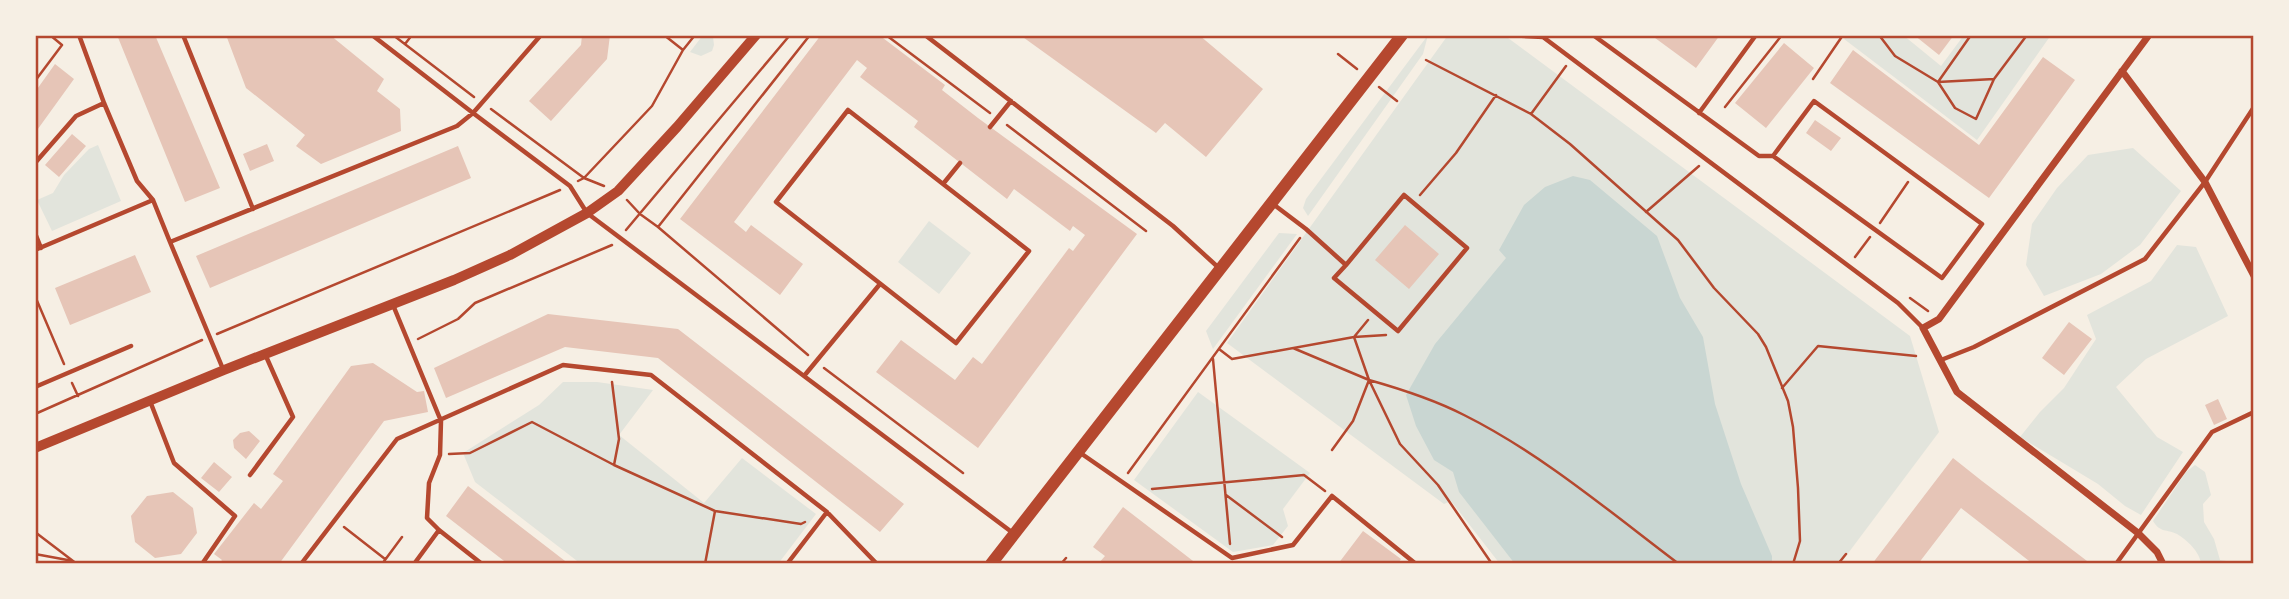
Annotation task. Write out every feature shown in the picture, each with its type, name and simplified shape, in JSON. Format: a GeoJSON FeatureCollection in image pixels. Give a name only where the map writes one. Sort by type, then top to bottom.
{"type":"FeatureCollection","features":[{"type":"Feature","properties":{"kind":"main road"},"geometry":{"type":"LineString","coordinates":[[991,564],[1402,35]]}},
{"type":"Feature","properties":{"kind":"street"},"geometry":{"type":"LineString","coordinates":[[35,448],[510,255],[587,213],[618,191],[756,35]]}},
{"type":"Feature","properties":{"kind":"street"},"geometry":{"type":"LineString","coordinates":[[2149,35],[1939,318],[1923,328],[1956,392],[2138,533],[2157,552],[2163,564]]}},
{"type":"Feature","properties":{"kind":"street"},"geometry":{"type":"LineString","coordinates":[[2122,71],[2205,182],[2254,276]]}},
{"type":"Feature","properties":{"kind":"lane"},"geometry":{"type":"LineString","coordinates":[[79,35],[137,181],[152,200],[224,370]]}},
{"type":"Feature","properties":{"kind":"lane"},"geometry":{"type":"LineString","coordinates":[[183,35],[253,209]]}},
{"type":"Feature","properties":{"kind":"lane"},"geometry":{"type":"LineString","coordinates":[[372,35],[569,186],[587,213],[1014,534]]}},
{"type":"Feature","properties":{"kind":"lane"},"geometry":{"type":"LineString","coordinates":[[170,242],[457,126],[473,113],[541,35]]}},
{"type":"Feature","properties":{"kind":"lane"},"geometry":{"type":"LineString","coordinates":[[925,35],[1173,226],[1220,270]]}},
{"type":"Feature","properties":{"kind":"lane"},"geometry":{"type":"LineString","coordinates":[[1506,35],[1541,36],[1898,303],[1923,328]]}},
{"type":"Feature","properties":{"kind":"lane"},"geometry":{"type":"LineString","coordinates":[[1592,35],[1759,156],[1773,156],[1942,278],[1982,225],[1814,101],[1773,156]]}},
{"type":"Feature","properties":{"kind":"lane"},"geometry":{"type":"LineString","coordinates":[[1699,113],[1756,35]]}},
{"type":"Feature","properties":{"kind":"lane"},"geometry":{"type":"LineString","coordinates":[[990,127],[1011,101]]}},
{"type":"Feature","properties":{"kind":"lane"},"geometry":{"type":"LineString","coordinates":[[35,163],[76,116],[104,103]]}},
{"type":"Feature","properties":{"kind":"lane"},"geometry":{"type":"LineString","coordinates":[[1941,359],[1974,347],[2145,259],[2205,182],[2254,107]]}},
{"type":"Feature","properties":{"kind":"lane"},"geometry":{"type":"LineString","coordinates":[[848,110],[943,184],[1028,251],[956,343],[776,202],[848,110]]}},
{"type":"Feature","properties":{"kind":"lane"},"geometry":{"type":"LineString","coordinates":[[943,184],[960,163]]}},
{"type":"Feature","properties":{"kind":"lane"},"geometry":{"type":"LineString","coordinates":[[1404,195],[1467,248],[1398,331],[1334,278],[1346,265],[1404,195]]}},
{"type":"Feature","properties":{"kind":"lane"},"geometry":{"type":"LineString","coordinates":[[35,233],[38,249],[152,200]]}},
{"type":"Feature","properties":{"kind":"lane"},"geometry":{"type":"LineString","coordinates":[[1272,203],[1346,265]]}},
{"type":"Feature","properties":{"kind":"lane"},"geometry":{"type":"LineString","coordinates":[[804,376],[880,284]]}},
{"type":"Feature","properties":{"kind":"lane"},"geometry":{"type":"LineString","coordinates":[[392,304],[441,421],[440,455],[429,483],[427,518],[482,564]]}},
{"type":"Feature","properties":{"kind":"lane"},"geometry":{"type":"LineString","coordinates":[[35,387],[131,346]]}},
{"type":"Feature","properties":{"kind":"lane"},"geometry":{"type":"LineString","coordinates":[[250,475],[293,417],[265,354]]}},
{"type":"Feature","properties":{"kind":"lane"},"geometry":{"type":"LineString","coordinates":[[301,564],[397,439],[563,365],[651,375],[827,512],[877,564]]}},
{"type":"Feature","properties":{"kind":"lane"},"geometry":{"type":"LineString","coordinates":[[150,401],[174,463],[235,516],[202,564]]}},
{"type":"Feature","properties":{"kind":"lane"},"geometry":{"type":"LineString","coordinates":[[2116,564],[2211,432],[2254,412]]}},
{"type":"Feature","properties":{"kind":"lane"},"geometry":{"type":"LineString","coordinates":[[1078,451],[1232,558],[1293,545],[1332,496],[1416,564]]}},
{"type":"Feature","properties":{"kind":"lane"},"geometry":{"type":"LineString","coordinates":[[788,564],[827,512]]}},
{"type":"Feature","properties":{"kind":"lane"},"geometry":{"type":"LineString","coordinates":[[414,564],[439,530]]}},
{"type":"Feature","properties":{"kind":"path"},"geometry":{"type":"LineString","coordinates":[[35,82],[62,45],[50,35]]}},
{"type":"Feature","properties":{"kind":"path"},"geometry":{"type":"LineString","coordinates":[[393,35],[584,177],[618,191],[640,214],[817,362],[963,472]]}},
{"type":"Feature","properties":{"kind":"path"},"geometry":{"type":"LineString","coordinates":[[405,44],[412,35]]}},
{"type":"Feature","properties":{"kind":"path"},"geometry":{"type":"LineString","coordinates":[[664,35],[683,51]]}},
{"type":"Feature","properties":{"kind":"path"},"geometry":{"type":"LineString","coordinates":[[35,414],[569,186],[584,177],[652,106],[695,35]]}},
{"type":"Feature","properties":{"kind":"path"},"geometry":{"type":"LineString","coordinates":[[658,227],[810,35]]}},
{"type":"Feature","properties":{"kind":"path"},"geometry":{"type":"LineString","coordinates":[[886,35],[1146,231]]}},
{"type":"Feature","properties":{"kind":"path"},"geometry":{"type":"LineString","coordinates":[[1725,107],[1782,35]]}},
{"type":"Feature","properties":{"kind":"path"},"geometry":{"type":"LineString","coordinates":[[1813,79],[1843,35]]}},
{"type":"Feature","properties":{"kind":"path"},"geometry":{"type":"LineString","coordinates":[[1879,35],[1895,57],[1938,82],[1955,108],[1976,119],[1994,79],[2027,35]]}},
{"type":"Feature","properties":{"kind":"path"},"geometry":{"type":"LineString","coordinates":[[1938,82],[1972,35]]}},
{"type":"Feature","properties":{"kind":"path"},"geometry":{"type":"LineString","coordinates":[[1531,114],[1571,59]]}},
{"type":"Feature","properties":{"kind":"path"},"geometry":{"type":"LineString","coordinates":[[1426,60],[1497,94],[1531,114],[1570,145],[1678,240],[1714,288],[1758,334],[1788,401],[1793,427],[1800,541],[1793,564]]}},
{"type":"Feature","properties":{"kind":"path"},"geometry":{"type":"LineString","coordinates":[[1938,82],[1994,79]]}},
{"type":"Feature","properties":{"kind":"path"},"geometry":{"type":"LineString","coordinates":[[1415,201],[1455,153],[1497,94]]}},
{"type":"Feature","properties":{"kind":"path"},"geometry":{"type":"LineString","coordinates":[[1646,212],[1706,160]]}},
{"type":"Feature","properties":{"kind":"path"},"geometry":{"type":"LineString","coordinates":[[1854,259],[1914,174]]}},
{"type":"Feature","properties":{"kind":"path"},"geometry":{"type":"LineString","coordinates":[[1122,481],[1306,229]]}},
{"type":"Feature","properties":{"kind":"path"},"geometry":{"type":"LineString","coordinates":[[35,296],[78,397]]}},
{"type":"Feature","properties":{"kind":"path"},"geometry":{"type":"LineString","coordinates":[[1354,337],[1373,314]]}},
{"type":"Feature","properties":{"kind":"path"},"geometry":{"type":"LineString","coordinates":[[1219,349],[1232,359],[1354,337],[1387,335]]}},
{"type":"Feature","properties":{"kind":"path"},"geometry":{"type":"LineString","coordinates":[[1354,337],[1368,380],[1400,444],[1438,485],[1492,564]]}},
{"type":"Feature","properties":{"kind":"path"},"geometry":{"type":"LineString","coordinates":[[1782,387],[1818,346],[1916,356]]}},
{"type":"Feature","properties":{"kind":"path"},"geometry":{"type":"LineString","coordinates":[[1293,348],[1368,380],[1412,392],[1463,414],[1513,443],[1572,483],[1679,564]]}},
{"type":"Feature","properties":{"kind":"path"},"geometry":{"type":"LineString","coordinates":[[1213,359],[1232,558]]}},
{"type":"Feature","properties":{"kind":"path"},"geometry":{"type":"LineString","coordinates":[[611,370],[619,439],[614,465]]}},
{"type":"Feature","properties":{"kind":"path"},"geometry":{"type":"LineString","coordinates":[[1332,450],[1353,421],[1368,380]]}},
{"type":"Feature","properties":{"kind":"path"},"geometry":{"type":"LineString","coordinates":[[440,455],[470,453],[532,422],[614,465],[715,511],[801,524],[827,512]]}},
{"type":"Feature","properties":{"kind":"path"},"geometry":{"type":"LineString","coordinates":[[1135,491],[1304,475],[1332,496]]}},
{"type":"Feature","properties":{"kind":"path"},"geometry":{"type":"LineString","coordinates":[[1226,495],[1293,545]]}},
{"type":"Feature","properties":{"kind":"path"},"geometry":{"type":"LineString","coordinates":[[705,564],[715,511]]}},
{"type":"Feature","properties":{"kind":"path"},"geometry":{"type":"LineString","coordinates":[[335,520],[386,559]]}},
{"type":"Feature","properties":{"kind":"path"},"geometry":{"type":"LineString","coordinates":[[35,532],[77,564]]}},
{"type":"Feature","properties":{"kind":"path"},"geometry":{"type":"LineString","coordinates":[[382,564],[402,537]]}},
{"type":"Feature","properties":{"kind":"path"},"geometry":{"type":"LineString","coordinates":[[35,554],[73,561]]}},
{"type":"Feature","properties":{"kind":"path"},"geometry":{"type":"LineString","coordinates":[[1838,564],[1846,554]]}},
{"type":"Feature","properties":{"kind":"path"},"geometry":{"type":"LineString","coordinates":[[1061,564],[1066,558]]}},
{"type":"Feature","properties":{"kind":"shaded area"},"geometry":{"type":"Polygon","coordinates":[[[703,35],[713,37],[712,51],[701,56],[690,52],[703,35]]]}},
{"type":"Feature","properties":{"kind":"shaded area"},"geometry":{"type":"Polygon","coordinates":[[[1428,35],[1423,54],[1308,216],[1303,208],[1306,199],[1428,35]]]}},
{"type":"Feature","properties":{"kind":"shaded area"},"geometry":{"type":"Polygon","coordinates":[[[1448,35],[1504,35],[1910,336],[1939,432],[1840,564],[1500,564],[1451,501],[1444,504],[1227,343],[1448,35]]]}},
{"type":"Feature","properties":{"kind":"shaded area"},"geometry":{"type":"Polygon","coordinates":[[[1847,35],[1903,35],[1941,66],[1964,35],[2051,35],[1977,140],[1844,39],[1847,35]]]}},
{"type":"Feature","properties":{"kind":"shaded area"},"geometry":{"type":"Polygon","coordinates":[[[98,145],[121,201],[52,231],[37,200],[53,193],[64,175],[89,149],[98,145]]]}},
{"type":"Feature","properties":{"kind":"shaded area"},"geometry":{"type":"Polygon","coordinates":[[[2133,148],[2181,191],[2140,245],[2101,274],[2044,296],[2026,265],[2032,224],[2057,188],[2088,155],[2133,148]]]}},
{"type":"Feature","properties":{"kind":"shaded area"},"geometry":{"type":"Polygon","coordinates":[[[1573,176],[1590,180],[1657,236],[1680,298],[1703,337],[1715,404],[1741,484],[1772,556],[1772,564],[1515,564],[1459,492],[1453,472],[1434,460],[1416,426],[1406,395],[1435,344],[1506,258],[1499,250],[1524,205],[1545,187],[1573,176]]]}},
{"type":"Feature","properties":{"kind":"shaded area"},"geometry":{"type":"Polygon","coordinates":[[[929,221],[971,253],[939,294],[898,262],[929,221]]]}},
{"type":"Feature","properties":{"kind":"shaded area"},"geometry":{"type":"Polygon","coordinates":[[[1279,233],[1297,234],[1213,349],[1206,331],[1279,233]]]}},
{"type":"Feature","properties":{"kind":"shaded area"},"geometry":{"type":"Polygon","coordinates":[[[2177,245],[2196,247],[2228,316],[2146,359],[2116,387],[2157,437],[2183,452],[2141,515],[2098,484],[2020,437],[2064,388],[2096,339],[2087,315],[2151,281],[2177,245]]]}},
{"type":"Feature","properties":{"kind":"shaded area"},"geometry":{"type":"Polygon","coordinates":[[[563,382],[597,382],[653,390],[619,435],[704,503],[742,458],[816,514],[778,564],[581,564],[475,482],[463,453],[539,405],[563,382]]]}},
{"type":"Feature","properties":{"kind":"shaded area"},"geometry":{"type":"Polygon","coordinates":[[[1198,392],[1310,473],[1283,509],[1288,526],[1273,545],[1233,552],[1134,480],[1198,392]]]}},
{"type":"Feature","properties":{"kind":"shaded area"},"geometry":{"type":"Polygon","coordinates":[[[2195,465],[2205,472],[2211,495],[2203,504],[2204,522],[2214,539],[2220,560],[2245,564],[2201,564],[2196,551],[2189,543],[2177,534],[2158,527],[2153,521],[2186,472],[2195,465]]]}},
{"type":"Feature","properties":{"kind":"building"},"geometry":{"type":"Polygon","coordinates":[[[117,35],[155,35],[220,188],[185,202],[117,35]]]}},
{"type":"Feature","properties":{"kind":"building"},"geometry":{"type":"Polygon","coordinates":[[[226,35],[330,35],[384,79],[377,91],[400,109],[401,131],[321,164],[296,146],[305,135],[246,88],[226,35]]]}},
{"type":"Feature","properties":{"kind":"building"},"geometry":{"type":"Polygon","coordinates":[[[582,35],[610,35],[607,59],[551,121],[529,101],[581,45],[582,35]]]}},
{"type":"Feature","properties":{"kind":"building"},"geometry":{"type":"Polygon","coordinates":[[[821,35],[879,35],[945,85],[942,90],[978,118],[1137,234],[978,448],[876,372],[901,340],[955,380],[973,357],[982,364],[1069,248],[1073,251],[1085,235],[1073,226],[1070,231],[1014,189],[1007,199],[914,127],[918,121],[860,77],[867,68],[857,60],[734,222],[746,232],[751,225],[803,264],[780,295],[680,219],[821,35]]]}},
{"type":"Feature","properties":{"kind":"building"},"geometry":{"type":"Polygon","coordinates":[[[1020,35],[1199,35],[1263,89],[1206,157],[1165,123],[1156,133],[1020,35]]]}},
{"type":"Feature","properties":{"kind":"building"},"geometry":{"type":"Polygon","coordinates":[[[1651,35],[1720,35],[1696,68],[1651,35]]]}},
{"type":"Feature","properties":{"kind":"building"},"geometry":{"type":"Polygon","coordinates":[[[1914,35],[1954,35],[1939,55],[1914,35]]]}},
{"type":"Feature","properties":{"kind":"building"},"geometry":{"type":"Polygon","coordinates":[[[1784,43],[1814,68],[1766,128],[1735,103],[1784,43]]]}},
{"type":"Feature","properties":{"kind":"building"},"geometry":{"type":"Polygon","coordinates":[[[1853,50],[1979,145],[2043,57],[2075,80],[1989,198],[1830,83],[1853,50]]]}},
{"type":"Feature","properties":{"kind":"building"},"geometry":{"type":"Polygon","coordinates":[[[55,64],[74,79],[35,133],[35,92],[55,64]]]}},
{"type":"Feature","properties":{"kind":"building"},"geometry":{"type":"Polygon","coordinates":[[[1815,120],[1841,138],[1831,151],[1806,133],[1815,120]]]}},
{"type":"Feature","properties":{"kind":"building"},"geometry":{"type":"Polygon","coordinates":[[[72,134],[86,146],[59,177],[45,165],[72,134]]]}},
{"type":"Feature","properties":{"kind":"building"},"geometry":{"type":"Polygon","coordinates":[[[267,144],[274,161],[250,171],[243,154],[267,144]]]}},
{"type":"Feature","properties":{"kind":"building"},"geometry":{"type":"Polygon","coordinates":[[[458,146],[471,178],[210,288],[196,256],[458,146]]]}},
{"type":"Feature","properties":{"kind":"building"},"geometry":{"type":"Polygon","coordinates":[[[1405,225],[1439,254],[1409,289],[1375,260],[1405,225]]]}},
{"type":"Feature","properties":{"kind":"building"},"geometry":{"type":"Polygon","coordinates":[[[135,255],[151,292],[70,325],[55,288],[135,255]]]}},
{"type":"Feature","properties":{"kind":"building"},"geometry":{"type":"Polygon","coordinates":[[[548,314],[678,329],[904,504],[880,532],[658,358],[565,347],[446,398],[434,368],[548,314]]]}},
{"type":"Feature","properties":{"kind":"building"},"geometry":{"type":"Polygon","coordinates":[[[2069,322],[2092,339],[2064,375],[2042,358],[2069,322]]]}},
{"type":"Feature","properties":{"kind":"building"},"geometry":{"type":"Polygon","coordinates":[[[373,363],[417,392],[424,391],[428,412],[384,421],[279,564],[219,564],[222,560],[214,554],[254,503],[261,509],[283,481],[273,474],[351,366],[373,363]]]}},
{"type":"Feature","properties":{"kind":"building"},"geometry":{"type":"Polygon","coordinates":[[[2218,399],[2227,419],[2214,425],[2205,405],[2218,399]]]}},
{"type":"Feature","properties":{"kind":"building"},"geometry":{"type":"Polygon","coordinates":[[[249,431],[260,441],[246,459],[234,448],[233,440],[240,433],[249,431]]]}},
{"type":"Feature","properties":{"kind":"building"},"geometry":{"type":"Polygon","coordinates":[[[1953,458],[2091,564],[2033,564],[1961,508],[1918,564],[1872,564],[1953,458]]]}},
{"type":"Feature","properties":{"kind":"building"},"geometry":{"type":"Polygon","coordinates":[[[214,462],[232,477],[219,492],[201,478],[214,462]]]}},
{"type":"Feature","properties":{"kind":"building"},"geometry":{"type":"Polygon","coordinates":[[[468,486],[569,564],[508,564],[446,516],[468,486]]]}},
{"type":"Feature","properties":{"kind":"building"},"geometry":{"type":"Polygon","coordinates":[[[173,492],[193,508],[197,533],[181,554],[155,558],[135,542],[131,516],[147,496],[173,492]]]}},
{"type":"Feature","properties":{"kind":"building"},"geometry":{"type":"Polygon","coordinates":[[[1123,507],[1197,564],[1098,564],[1105,556],[1093,547],[1123,507]]]}},
{"type":"Feature","properties":{"kind":"building"},"geometry":{"type":"Polygon","coordinates":[[[1363,531],[1401,559],[1399,562],[1402,564],[1338,564],[1363,531]]]}}]}
